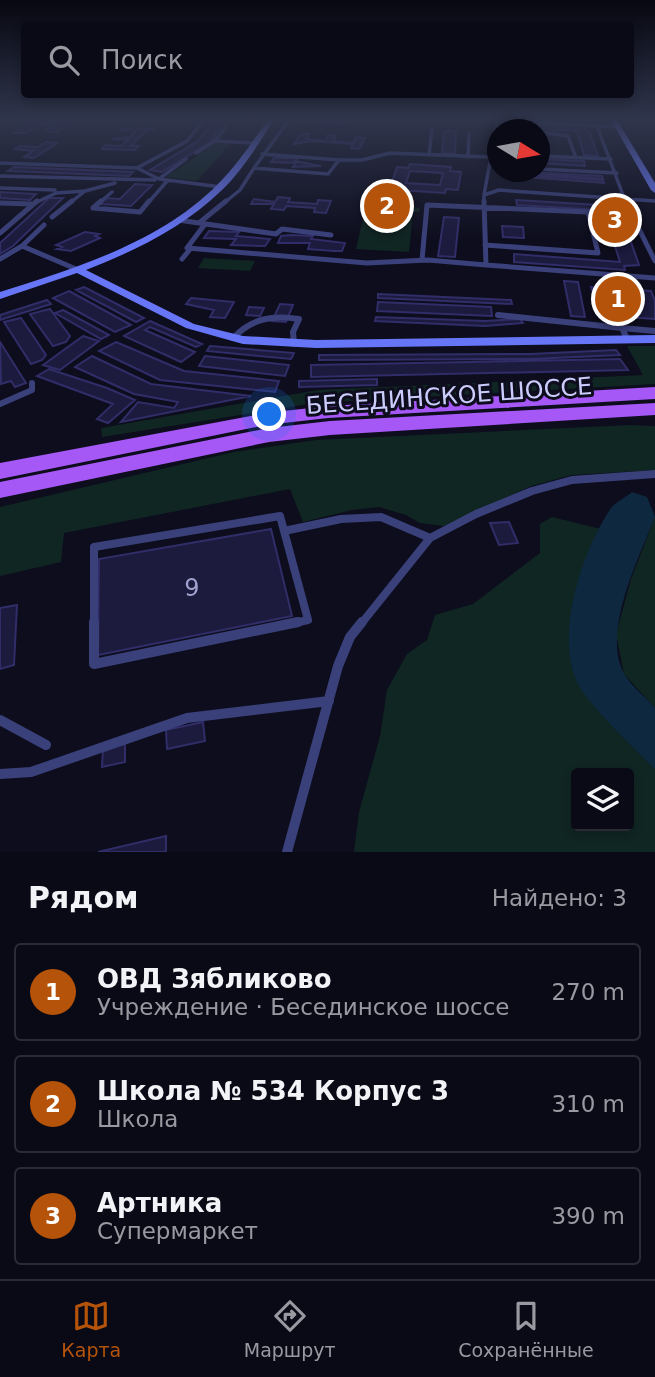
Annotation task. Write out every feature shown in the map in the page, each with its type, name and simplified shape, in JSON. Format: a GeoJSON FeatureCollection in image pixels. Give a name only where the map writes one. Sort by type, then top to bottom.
{"type":"FeatureCollection","features":[{"type":"Feature","properties":{"kind":"main road","name":"БЕСЕДИНСКОЕ ШОССЕ"},"geometry":{"type":"LineString","coordinates":[[0,471],[266,419],[328,412],[655,393]]}},
{"type":"Feature","properties":{"kind":"main road","name":"БЕСЕДИНСКОЕ ШОССЕ"},"geometry":{"type":"LineString","coordinates":[[0,490],[269,435],[330,428],[655,409]]}},
{"type":"Feature","properties":{"kind":"street"},"geometry":{"type":"LineString","coordinates":[[0,296],[76,269],[178,220],[221,187],[243,160]]}},
{"type":"Feature","properties":{"kind":"street"},"geometry":{"type":"LineString","coordinates":[[637,160],[655,190]]}},
{"type":"Feature","properties":{"kind":"street"},"geometry":{"type":"LineString","coordinates":[[76,269],[190,326],[233,338],[294,344],[624,334],[655,339]]}},
{"type":"Feature","properties":{"kind":"lane"},"geometry":{"type":"LineString","coordinates":[[0,163],[137,167],[151,160]]}},
{"type":"Feature","properties":{"kind":"lane"},"geometry":{"type":"LineString","coordinates":[[159,179],[185,160]]}},
{"type":"Feature","properties":{"kind":"lane"},"geometry":{"type":"LineString","coordinates":[[259,160],[240,190],[202,224],[185,246],[367,263],[422,260],[655,278]]}},
{"type":"Feature","properties":{"kind":"lane"},"geometry":{"type":"LineString","coordinates":[[336,160],[363,160]]}},
{"type":"Feature","properties":{"kind":"lane"},"geometry":{"type":"LineString","coordinates":[[254,168],[328,174],[339,160]]}},
{"type":"Feature","properties":{"kind":"lane"},"geometry":{"type":"LineString","coordinates":[[611,160],[624,199],[635,215],[655,261]]}},
{"type":"Feature","properties":{"kind":"lane"},"geometry":{"type":"LineString","coordinates":[[0,174],[9,163]]}},
{"type":"Feature","properties":{"kind":"lane"},"geometry":{"type":"LineString","coordinates":[[137,167],[139,172],[159,179]]}},
{"type":"Feature","properties":{"kind":"lane"},"geometry":{"type":"LineString","coordinates":[[550,170],[617,173]]}},
{"type":"Feature","properties":{"kind":"lane"},"geometry":{"type":"LineString","coordinates":[[0,174],[130,181],[159,179],[221,187]]}},
{"type":"Feature","properties":{"kind":"lane"},"geometry":{"type":"LineString","coordinates":[[112,192],[93,208],[139,212],[168,180]]}},
{"type":"Feature","properties":{"kind":"lane"},"geometry":{"type":"LineString","coordinates":[[0,188],[85,191],[130,181]]}},
{"type":"Feature","properties":{"kind":"lane"},"geometry":{"type":"LineString","coordinates":[[486,265],[484,195],[488,182]]}},
{"type":"Feature","properties":{"kind":"lane"},"geometry":{"type":"LineString","coordinates":[[0,233],[32,204],[58,190]]}},
{"type":"Feature","properties":{"kind":"lane"},"geometry":{"type":"LineString","coordinates":[[484,195],[499,190],[655,201]]}},
{"type":"Feature","properties":{"kind":"lane"},"geometry":{"type":"LineString","coordinates":[[52,217],[85,191]]}},
{"type":"Feature","properties":{"kind":"lane"},"geometry":{"type":"LineString","coordinates":[[0,203],[32,204]]}},
{"type":"Feature","properties":{"kind":"lane"},"geometry":{"type":"LineString","coordinates":[[422,260],[426,205],[484,205],[635,215]]}},
{"type":"Feature","properties":{"kind":"lane"},"geometry":{"type":"LineString","coordinates":[[485,245],[598,253],[588,212]]}},
{"type":"Feature","properties":{"kind":"lane"},"geometry":{"type":"LineString","coordinates":[[178,220],[246,232],[276,234],[282,229],[331,235]]}},
{"type":"Feature","properties":{"kind":"lane"},"geometry":{"type":"LineString","coordinates":[[0,259],[22,246],[44,225]]}},
{"type":"Feature","properties":{"kind":"lane"},"geometry":{"type":"LineString","coordinates":[[22,246],[76,269]]}},
{"type":"Feature","properties":{"kind":"lane"},"geometry":{"type":"LineString","coordinates":[[182,259],[191,248]]}},
{"type":"Feature","properties":{"kind":"lane"},"geometry":{"type":"LineString","coordinates":[[498,315],[624,334],[655,331]]}},
{"type":"Feature","properties":{"kind":"lane"},"geometry":{"type":"LineString","coordinates":[[233,338],[241,328],[256,320],[282,316],[299,318],[293,332],[294,344]]}},
{"type":"Feature","properties":{"kind":"lane"},"geometry":{"type":"LineString","coordinates":[[0,404],[27,394],[32,390],[32,383]]}},
{"type":"Feature","properties":{"kind":"lane"},"geometry":{"type":"LineString","coordinates":[[288,852],[329,701],[350,637],[430,538],[477,514],[559,483],[655,474]]}},
{"type":"Feature","properties":{"kind":"lane"},"geometry":{"type":"LineString","coordinates":[[280,516],[284,531],[308,620],[94,664],[94,547],[280,516]]}},
{"type":"Feature","properties":{"kind":"lane"},"geometry":{"type":"LineString","coordinates":[[284,531],[341,519],[381,517],[430,538]]}},
{"type":"Feature","properties":{"kind":"lane"},"geometry":{"type":"LineString","coordinates":[[0,774],[32,772],[134,733],[187,718],[329,701]]}},
{"type":"Feature","properties":{"kind":"lane"},"geometry":{"type":"LineString","coordinates":[[0,720],[46,745]]}},
{"type":"Feature","properties":{"kind":"green space"},"geometry":{"type":"Polygon","coordinates":[[[191,160],[216,160],[197,181],[166,177],[191,160]]]}},
{"type":"Feature","properties":{"kind":"green space"},"geometry":{"type":"Polygon","coordinates":[[[367,201],[414,203],[414,207],[420,208],[419,212],[413,212],[409,252],[356,249],[367,201]]]}},
{"type":"Feature","properties":{"kind":"green space"},"geometry":{"type":"Polygon","coordinates":[[[204,258],[255,261],[250,271],[198,268],[204,258]]]}},
{"type":"Feature","properties":{"kind":"green space"},"geometry":{"type":"Polygon","coordinates":[[[627,346],[655,346],[655,384],[315,403],[102,437],[101,428],[318,390],[643,375],[627,346]]]}},
{"type":"Feature","properties":{"kind":"green space"},"geometry":{"type":"Polygon","coordinates":[[[655,426],[655,470],[572,475],[531,486],[444,526],[420,523],[406,515],[379,507],[352,510],[303,522],[290,489],[64,533],[61,562],[0,576],[0,507],[234,452],[316,440],[655,426]]]}},
{"type":"Feature","properties":{"kind":"green space"},"geometry":{"type":"Polygon","coordinates":[[[552,517],[601,529],[589,554],[579,685],[655,769],[655,852],[354,852],[359,812],[380,736],[387,690],[407,654],[427,640],[435,615],[473,604],[540,553],[540,524],[552,517]]]}},
{"type":"Feature","properties":{"kind":"green space"},"geometry":{"type":"Polygon","coordinates":[[[655,517],[655,708],[624,674],[616,634],[631,579],[655,517]]]}},
{"type":"Feature","properties":{"kind":"water"},"geometry":{"type":"Polygon","coordinates":[[[632,492],[647,497],[655,517],[632,574],[619,618],[618,658],[625,675],[655,708],[655,769],[585,695],[572,666],[569,644],[574,595],[590,547],[611,508],[632,492]]]}},
{"type":"Feature","properties":{"kind":"building"},"geometry":{"type":"Polygon","coordinates":[[[167,160],[182,160],[162,172],[150,170],[167,160]]]}},
{"type":"Feature","properties":{"kind":"building"},"geometry":{"type":"Polygon","coordinates":[[[296,160],[321,166],[293,167],[296,163],[271,162],[296,160]]]}},
{"type":"Feature","properties":{"kind":"building"},"geometry":{"type":"Polygon","coordinates":[[[550,160],[584,161],[585,166],[550,164],[550,160]]]}},
{"type":"Feature","properties":{"kind":"building"},"geometry":{"type":"Polygon","coordinates":[[[410,164],[451,167],[450,171],[461,172],[458,190],[446,189],[445,193],[399,190],[401,186],[391,185],[397,167],[408,168],[410,164]],[[410,171],[406,183],[440,185],[443,173],[410,171]]]}},
{"type":"Feature","properties":{"kind":"building"},"geometry":{"type":"Polygon","coordinates":[[[14,167],[133,172],[129,176],[8,171],[14,167]]]}},
{"type":"Feature","properties":{"kind":"building"},"geometry":{"type":"Polygon","coordinates":[[[550,173],[602,176],[603,179],[550,175],[550,173]]]}},
{"type":"Feature","properties":{"kind":"building"},"geometry":{"type":"Polygon","coordinates":[[[550,177],[603,180],[604,183],[550,179],[550,177]]]}},
{"type":"Feature","properties":{"kind":"building"},"geometry":{"type":"Polygon","coordinates":[[[135,184],[152,185],[131,206],[100,204],[107,198],[120,199],[135,184]]]}},
{"type":"Feature","properties":{"kind":"building"},"geometry":{"type":"Polygon","coordinates":[[[0,192],[36,194],[30,200],[0,198],[0,192]]]}},
{"type":"Feature","properties":{"kind":"building"},"geometry":{"type":"Polygon","coordinates":[[[278,197],[290,198],[288,202],[317,204],[318,200],[331,201],[326,213],[314,212],[315,208],[286,206],[284,210],[271,209],[274,204],[251,204],[254,199],[275,202],[278,197]]]}},
{"type":"Feature","properties":{"kind":"building"},"geometry":{"type":"Polygon","coordinates":[[[49,198],[63,198],[13,246],[0,254],[0,243],[49,198]]]}},
{"type":"Feature","properties":{"kind":"building"},"geometry":{"type":"Polygon","coordinates":[[[516,200],[599,205],[601,210],[517,205],[516,200]]]}},
{"type":"Feature","properties":{"kind":"building"},"geometry":{"type":"Polygon","coordinates":[[[444,217],[459,218],[455,257],[438,256],[444,217]]]}},
{"type":"Feature","properties":{"kind":"building"},"geometry":{"type":"Polygon","coordinates":[[[606,218],[623,219],[639,265],[624,266],[625,270],[514,262],[514,254],[620,262],[606,218]]]}},
{"type":"Feature","properties":{"kind":"building"},"geometry":{"type":"Polygon","coordinates":[[[502,226],[523,227],[524,238],[503,237],[502,226]]]}},
{"type":"Feature","properties":{"kind":"building"},"geometry":{"type":"Polygon","coordinates":[[[209,231],[239,232],[236,236],[270,239],[265,246],[231,245],[236,239],[204,238],[209,231]]]}},
{"type":"Feature","properties":{"kind":"building"},"geometry":{"type":"Polygon","coordinates":[[[85,232],[99,234],[95,236],[100,238],[71,251],[57,249],[62,247],[56,245],[85,232]]]}},
{"type":"Feature","properties":{"kind":"building"},"geometry":{"type":"Polygon","coordinates":[[[281,236],[313,236],[311,239],[345,243],[342,251],[334,251],[308,249],[310,243],[278,243],[281,236]]]}},
{"type":"Feature","properties":{"kind":"building"},"geometry":{"type":"Polygon","coordinates":[[[564,281],[578,282],[585,317],[571,316],[564,281]]]}},
{"type":"Feature","properties":{"kind":"building"},"geometry":{"type":"Polygon","coordinates":[[[84,287],[144,318],[136,322],[76,290],[84,287]]]}},
{"type":"Feature","properties":{"kind":"building"},"geometry":{"type":"Polygon","coordinates":[[[591,287],[651,291],[655,301],[655,319],[599,315],[597,308],[634,310],[631,302],[595,299],[591,287]]]}},
{"type":"Feature","properties":{"kind":"building"},"geometry":{"type":"Polygon","coordinates":[[[69,291],[131,325],[115,332],[53,298],[69,291]]]}},
{"type":"Feature","properties":{"kind":"building"},"geometry":{"type":"Polygon","coordinates":[[[378,294],[511,300],[512,304],[378,298],[378,294]]]}},
{"type":"Feature","properties":{"kind":"building"},"geometry":{"type":"Polygon","coordinates":[[[191,298],[234,302],[225,318],[210,317],[214,310],[186,304],[191,298]]]}},
{"type":"Feature","properties":{"kind":"building"},"geometry":{"type":"Polygon","coordinates":[[[47,300],[51,304],[0,320],[0,315],[47,300]]]}},
{"type":"Feature","properties":{"kind":"building"},"geometry":{"type":"Polygon","coordinates":[[[378,302],[491,307],[492,316],[377,311],[378,302]]]}},
{"type":"Feature","properties":{"kind":"building"},"geometry":{"type":"Polygon","coordinates":[[[280,304],[293,305],[286,322],[272,321],[280,304]]]}},
{"type":"Feature","properties":{"kind":"building"},"geometry":{"type":"Polygon","coordinates":[[[249,307],[264,308],[260,316],[246,315],[249,307]]]}},
{"type":"Feature","properties":{"kind":"building"},"geometry":{"type":"Polygon","coordinates":[[[50,309],[70,336],[66,342],[53,346],[30,314],[50,309]]]}},
{"type":"Feature","properties":{"kind":"building"},"geometry":{"type":"Polygon","coordinates":[[[63,310],[109,335],[101,339],[55,313],[63,310]]]}},
{"type":"Feature","properties":{"kind":"building"},"geometry":{"type":"Polygon","coordinates":[[[376,317],[485,321],[520,319],[523,323],[485,326],[375,321],[376,317]]]}},
{"type":"Feature","properties":{"kind":"building"},"geometry":{"type":"Polygon","coordinates":[[[21,318],[46,355],[42,360],[31,364],[4,322],[21,318]]]}},
{"type":"Feature","properties":{"kind":"building"},"geometry":{"type":"Polygon","coordinates":[[[150,321],[202,344],[196,347],[150,327],[145,330],[195,352],[181,362],[124,336],[150,321]]]}},
{"type":"Feature","properties":{"kind":"building"},"geometry":{"type":"Polygon","coordinates":[[[83,336],[99,341],[60,370],[43,365],[83,336]]]}},
{"type":"Feature","properties":{"kind":"building"},"geometry":{"type":"Polygon","coordinates":[[[0,342],[26,383],[15,387],[11,381],[1,384],[0,342]]]}},
{"type":"Feature","properties":{"kind":"building"},"geometry":{"type":"Polygon","coordinates":[[[116,342],[184,371],[279,381],[275,392],[160,380],[99,351],[116,342]]]}},
{"type":"Feature","properties":{"kind":"building"},"geometry":{"type":"Polygon","coordinates":[[[210,346],[294,353],[291,359],[207,351],[210,346]]]}},
{"type":"Feature","properties":{"kind":"building"},"geometry":{"type":"Polygon","coordinates":[[[616,350],[620,355],[531,359],[319,360],[319,355],[530,354],[616,350]]]}},
{"type":"Feature","properties":{"kind":"building"},"geometry":{"type":"Polygon","coordinates":[[[92,356],[151,384],[251,396],[121,422],[138,402],[174,408],[178,402],[134,394],[75,367],[92,356]]]}},
{"type":"Feature","properties":{"kind":"building"},"geometry":{"type":"Polygon","coordinates":[[[205,356],[289,365],[285,376],[199,366],[205,356]]]}},
{"type":"Feature","properties":{"kind":"building"},"geometry":{"type":"Polygon","coordinates":[[[620,359],[628,370],[311,377],[311,365],[620,359]]]}},
{"type":"Feature","properties":{"kind":"building"},"geometry":{"type":"Polygon","coordinates":[[[49,369],[135,400],[108,423],[97,419],[113,404],[37,376],[49,369]]]}},
{"type":"Feature","properties":{"kind":"building"},"geometry":{"type":"Polygon","coordinates":[[[377,379],[377,385],[299,387],[299,381],[377,379]]]}},
{"type":"Feature","properties":{"kind":"building"},"geometry":{"type":"Polygon","coordinates":[[[509,522],[518,543],[499,545],[490,523],[509,522]]]}},
{"type":"Feature","properties":{"kind":"building"},"geometry":{"type":"Polygon","coordinates":[[[271,529],[292,616],[98,655],[99,559],[271,529]]]}},
{"type":"Feature","properties":{"kind":"building"},"geometry":{"type":"Polygon","coordinates":[[[17,605],[14,665],[0,669],[0,608],[17,605]]]}},
{"type":"Feature","properties":{"kind":"building"},"geometry":{"type":"Polygon","coordinates":[[[203,722],[205,741],[167,749],[166,730],[203,722]]]}},
{"type":"Feature","properties":{"kind":"building"},"geometry":{"type":"Polygon","coordinates":[[[125,744],[125,762],[102,767],[103,748],[125,744]]]}},
{"type":"Feature","properties":{"kind":"building"},"geometry":{"type":"Polygon","coordinates":[[[166,836],[166,852],[98,852],[166,836]]]}},
{"type":"Feature","properties":{"kind":"place","name":"Школа № 534 Корпус 3"},"geometry":{"type":"Point","coordinates":[387,206]}},
{"type":"Feature","properties":{"kind":"place","name":"Артника"},"geometry":{"type":"Point","coordinates":[615,220]}},
{"type":"Feature","properties":{"kind":"place","name":"ОВД Зябликово"},"geometry":{"type":"Point","coordinates":[618,299]}}]}
